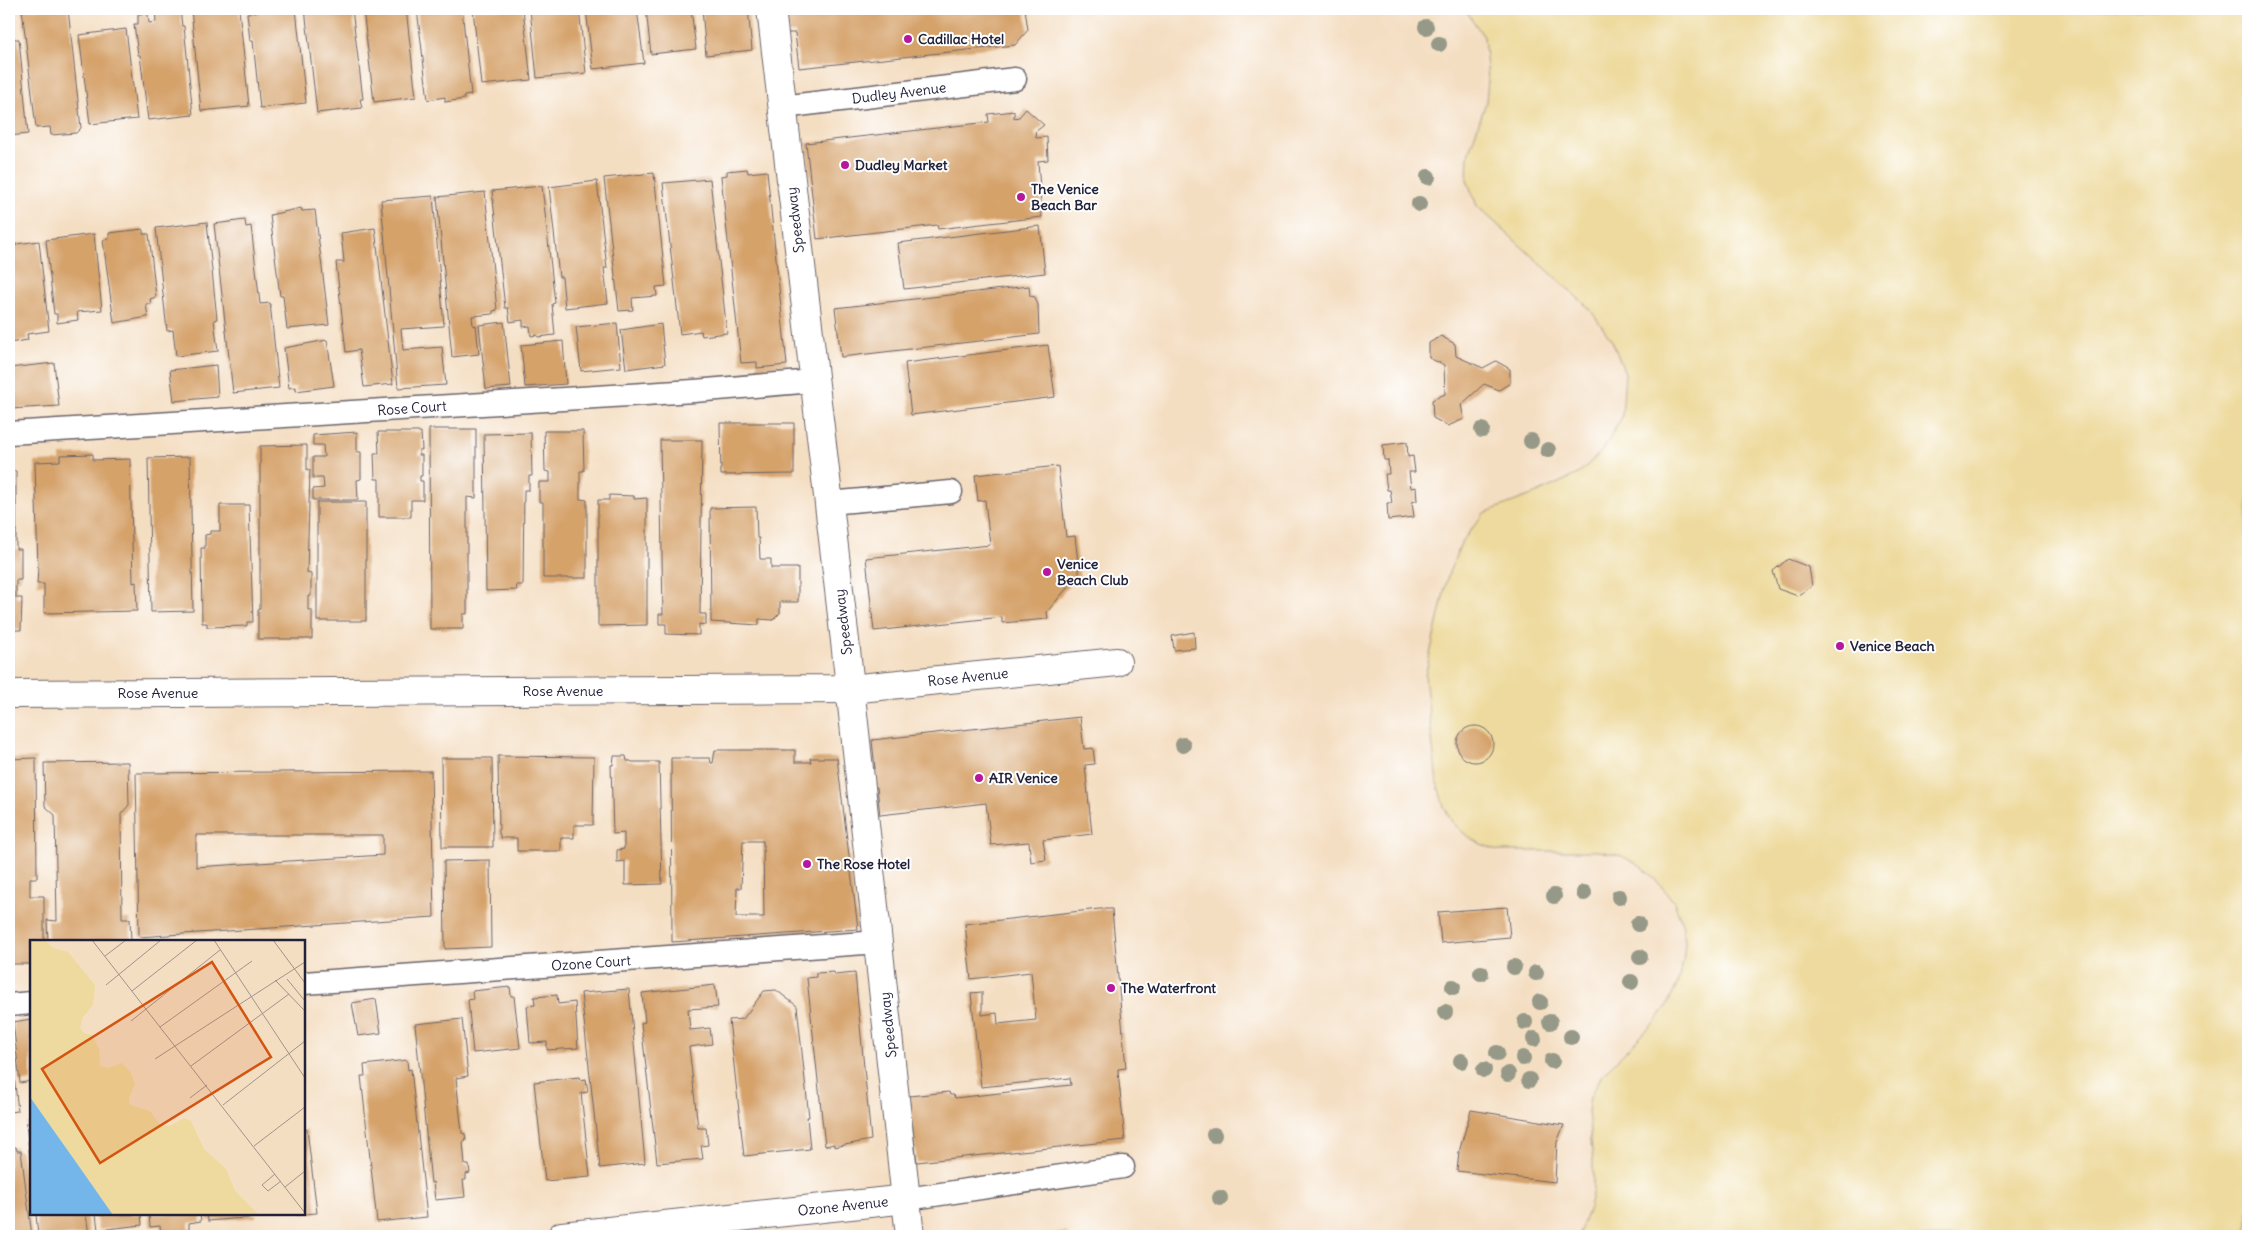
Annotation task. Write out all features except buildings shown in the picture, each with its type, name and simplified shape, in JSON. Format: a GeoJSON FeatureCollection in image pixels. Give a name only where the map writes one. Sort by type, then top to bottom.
{"type":"FeatureCollection","features":[{"type":"Feature","properties":{"kind":"street","name":"Speedway"},"geometry":{"type":"LineString","coordinates":[[771,9],[879,942],[910,1236]]}},
{"type":"Feature","properties":{"kind":"street","name":"Rose Avenue"},"geometry":{"type":"LineString","coordinates":[[9,694],[850,689],[1117,662]]}},
{"type":"Feature","properties":{"kind":"street","name":"Ozone Avenue"},"geometry":{"type":"LineString","coordinates":[[562,1236],[907,1199]]}},
{"type":"Feature","properties":{"kind":"lane","name":"Dudley Avenue"},"geometry":{"type":"LineString","coordinates":[[782,107],[1015,80]]}},
{"type":"Feature","properties":{"kind":"lane","name":"Rose Court"},"geometry":{"type":"LineString","coordinates":[[9,433],[694,391],[814,381]]}},
{"type":"Feature","properties":{"kind":"lane"},"geometry":{"type":"LineString","coordinates":[[829,503],[951,492]]}},
{"type":"Feature","properties":{"kind":"lane","name":"Ozone Court"},"geometry":{"type":"LineString","coordinates":[[305,983],[879,942]]}},
{"type":"Feature","properties":{"kind":"lane"},"geometry":{"type":"LineString","coordinates":[[9,1005],[30,1003]]}},
{"type":"Feature","properties":{"kind":"lane","name":"Ozone Avenue"},"geometry":{"type":"LineString","coordinates":[[907,1199],[1123,1167]]}},
{"type":"Feature","properties":{"kind":"sand","name":"Venice Beach"},"geometry":{"type":"Polygon","coordinates":[[[1465,9],[2248,9],[2248,1236],[1578,1236],[1589,1208],[1593,1189],[1593,1161],[1588,1111],[1590,1097],[1602,1075],[1656,1021],[1666,1007],[1677,985],[1683,962],[1685,942],[1682,923],[1674,902],[1657,881],[1640,866],[1622,856],[1599,851],[1498,851],[1466,835],[1452,822],[1444,806],[1437,783],[1425,676],[1448,575],[1461,543],[1484,513],[1537,493],[1578,474],[1602,451],[1622,417],[1625,373],[1612,341],[1589,308],[1477,206],[1467,180],[1468,155],[1486,102],[1488,80],[1484,37],[1465,9]]]}},
{"type":"Feature","properties":{"kind":"place","name":"Cadillac Hotel"},"geometry":{"type":"Point","coordinates":[908,39]}},
{"type":"Feature","properties":{"kind":"place","name":"Dudley Market"},"geometry":{"type":"Point","coordinates":[845,165]}},
{"type":"Feature","properties":{"kind":"place","name":"The Venice Beach Bar"},"geometry":{"type":"Point","coordinates":[1021,197]}},
{"type":"Feature","properties":{"kind":"place","name":"Venice Beach Club"},"geometry":{"type":"Point","coordinates":[1047,572]}},
{"type":"Feature","properties":{"kind":"place","name":"Venice Beach"},"geometry":{"type":"Point","coordinates":[1840,646]}},
{"type":"Feature","properties":{"kind":"place","name":"AIR Venice"},"geometry":{"type":"Point","coordinates":[979,778]}},
{"type":"Feature","properties":{"kind":"place","name":"The Rose Hotel"},"geometry":{"type":"Point","coordinates":[807,864]}},
{"type":"Feature","properties":{"kind":"place","name":"The Waterfront"},"geometry":{"type":"Point","coordinates":[1111,988]}}]}
